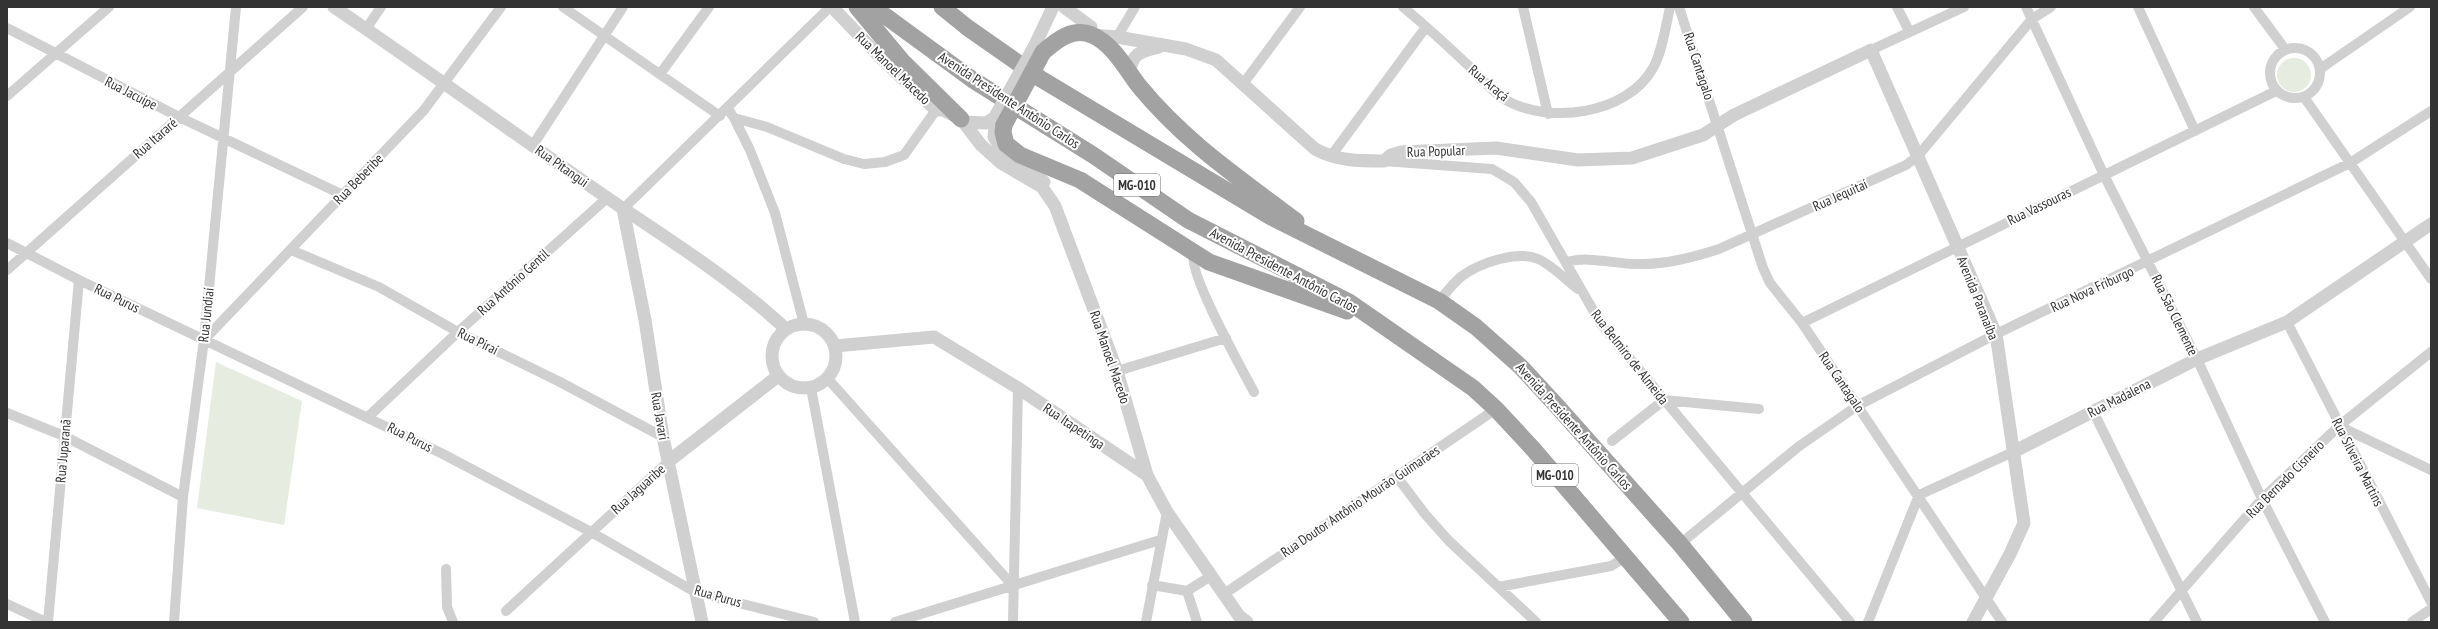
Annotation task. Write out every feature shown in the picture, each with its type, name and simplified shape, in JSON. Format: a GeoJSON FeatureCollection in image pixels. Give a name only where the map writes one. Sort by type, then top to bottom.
{"type":"FeatureCollection","features":[{"type":"Feature","properties":{"kind":"highway"},"geometry":{"type":"LineString","coordinates":[[857,7],[902,61],[963,120]]}},
{"type":"Feature","properties":{"kind":"highway","name":"Avenida Presidente Antônio Carlos"},"geometry":{"type":"LineString","coordinates":[[873,7],[973,80],[1093,155],[1188,220],[1349,302],[1473,388],[1496,408],[1681,622]]}},
{"type":"Feature","properties":{"kind":"highway","name":"Avenida Presidente Antônio Carlos"},"geometry":{"type":"LineString","coordinates":[[942,7],[968,28],[1041,79],[1270,216],[1440,301],[1476,327],[1521,367],[1680,544],[1744,622]]}},
{"type":"Feature","properties":{"kind":"highway"},"geometry":{"type":"LineString","coordinates":[[1328,245],[1180,132],[1159,110],[1107,46],[1100,33],[1070,33],[1038,50],[998,119],[1006,144],[1020,155],[1080,180],[1209,262],[1338,307],[1383,327]]}},
{"type":"Feature","properties":{"kind":"street"},"geometry":{"type":"LineString","coordinates":[[7,96],[109,7]]}},
{"type":"Feature","properties":{"kind":"street","name":"Rua Jundiaí"},"geometry":{"type":"LineString","coordinates":[[174,622],[183,497],[204,340],[225,138],[236,7]]}},
{"type":"Feature","properties":{"kind":"street","name":"Rua Itararé"},"geometry":{"type":"LineString","coordinates":[[7,270],[303,7]]}},
{"type":"Feature","properties":{"kind":"street","name":"Rua Pitangui"},"geometry":{"type":"LineString","coordinates":[[334,7],[444,85],[747,294],[786,329]]}},
{"type":"Feature","properties":{"kind":"street"},"geometry":{"type":"LineString","coordinates":[[366,29],[381,7]]}},
{"type":"Feature","properties":{"kind":"street","name":"Rua Beberibe"},"geometry":{"type":"LineString","coordinates":[[204,340],[424,110],[501,7]]}},
{"type":"Feature","properties":{"kind":"street"},"geometry":{"type":"LineString","coordinates":[[563,7],[660,74],[734,118],[767,127],[844,159],[864,164],[885,162],[904,155],[936,110]]}},
{"type":"Feature","properties":{"kind":"street"},"geometry":{"type":"LineString","coordinates":[[533,145],[623,7]]}},
{"type":"Feature","properties":{"kind":"street"},"geometry":{"type":"LineString","coordinates":[[660,74],[709,7]]}},
{"type":"Feature","properties":{"kind":"street"},"geometry":{"type":"LineString","coordinates":[[623,208],[831,7]]}},
{"type":"Feature","properties":{"kind":"street","name":"Rua Manoel Macedo"},"geometry":{"type":"LineString","coordinates":[[831,7],[882,59],[936,110],[943,110],[963,120],[981,145],[1001,163],[1042,187],[1056,206],[1117,371],[1147,475]]}},
{"type":"Feature","properties":{"kind":"street"},"geometry":{"type":"LineString","coordinates":[[1038,50],[1053,7]]}},
{"type":"Feature","properties":{"kind":"street","name":"Rua Popular"},"geometry":{"type":"LineString","coordinates":[[1064,7],[1100,33],[1202,53],[1216,60],[1315,148],[1331,156],[1350,161],[1384,161],[1391,155],[1402,152],[1496,148],[1578,160],[1632,158],[1703,135],[1718,126]]}},
{"type":"Feature","properties":{"kind":"street"},"geometry":{"type":"LineString","coordinates":[[1100,33],[1135,7]]}},
{"type":"Feature","properties":{"kind":"street"},"geometry":{"type":"LineString","coordinates":[[1243,84],[1300,7]]}},
{"type":"Feature","properties":{"kind":"street","name":"Rua Araçá"},"geometry":{"type":"LineString","coordinates":[[1404,7],[1503,98],[1525,109],[1548,114],[1570,113],[1603,106],[1641,85],[1653,68],[1670,7]]}},
{"type":"Feature","properties":{"kind":"street"},"geometry":{"type":"LineString","coordinates":[[1523,7],[1548,114]]}},
{"type":"Feature","properties":{"kind":"street","name":"Rua Cantagalo"},"geometry":{"type":"LineString","coordinates":[[1680,7],[1763,268],[1770,283],[1802,323],[1857,406],[1919,495],[2002,622]]}},
{"type":"Feature","properties":{"kind":"street"},"geometry":{"type":"LineString","coordinates":[[1898,7],[1909,31]]}},
{"type":"Feature","properties":{"kind":"street"},"geometry":{"type":"LineString","coordinates":[[1718,126],[1734,115],[1909,31],[1964,7]]}},
{"type":"Feature","properties":{"kind":"street","name":"Rua São Clemente"},"geometry":{"type":"LineString","coordinates":[[2026,7],[2104,175],[2197,359],[2262,499],[2325,622]]}},
{"type":"Feature","properties":{"kind":"street","name":"Rua Jequitaí"},"geometry":{"type":"LineString","coordinates":[[1566,262],[1588,259],[1634,264],[1663,263],[1687,259],[1713,251],[1906,165],[1917,158],[2032,19],[2051,7]]}},
{"type":"Feature","properties":{"kind":"street"},"geometry":{"type":"LineString","coordinates":[[2138,7],[2195,131]]}},
{"type":"Feature","properties":{"kind":"street"},"geometry":{"type":"LineString","coordinates":[[2254,7],[2285,50]]}},
{"type":"Feature","properties":{"kind":"street"},"geometry":{"type":"LineString","coordinates":[[2320,69],[2410,7]]}},
{"type":"Feature","properties":{"kind":"street"},"geometry":{"type":"LineString","coordinates":[[1331,156],[1426,27]]}},
{"type":"Feature","properties":{"kind":"street","name":"Rua Jacuípe"},"geometry":{"type":"LineString","coordinates":[[7,28],[179,117],[343,195]]}},
{"type":"Feature","properties":{"kind":"street","name":"Rua Popular"},"geometry":{"type":"LineString","coordinates":[[1130,73],[1131,61],[1136,54],[1163,46]]}},
{"type":"Feature","properties":{"kind":"street"},"geometry":{"type":"LineString","coordinates":[[2300,48],[2308,51],[2318,62],[2320,69],[2317,86],[2304,97],[2289,98],[2276,91],[2269,76],[2270,68],[2278,54],[2285,50],[2300,48]]}},
{"type":"Feature","properties":{"kind":"street","name":"Avenida Paranaíba"},"geometry":{"type":"LineString","coordinates":[[1871,50],[1917,158],[1996,334],[2024,523],[2010,554],[1973,622]]}},
{"type":"Feature","properties":{"kind":"street","name":"Rua Vassouras"},"geometry":{"type":"LineString","coordinates":[[1802,323],[2276,91]]}},
{"type":"Feature","properties":{"kind":"street"},"geometry":{"type":"LineString","coordinates":[[2304,97],[2431,279]]}},
{"type":"Feature","properties":{"kind":"street","name":"Rua Nova Friburgo"},"geometry":{"type":"LineString","coordinates":[[1680,544],[1798,447],[1857,406],[1996,334],[2149,262],[2350,163],[2431,111]]}},
{"type":"Feature","properties":{"kind":"street"},"geometry":{"type":"LineString","coordinates":[[734,118],[750,150],[775,213],[804,324]]}},
{"type":"Feature","properties":{"kind":"street"},"geometry":{"type":"LineString","coordinates":[[963,120],[986,123],[998,119]]}},
{"type":"Feature","properties":{"kind":"street","name":"Rua Manoel Macedo"},"geometry":{"type":"LineString","coordinates":[[998,119],[994,137],[1005,153],[1027,166],[1045,182],[1058,201],[1068,240]]}},
{"type":"Feature","properties":{"kind":"street","name":"Rua Belmiro de Almeida"},"geometry":{"type":"LineString","coordinates":[[1384,161],[1492,169],[1514,182],[1531,202],[1600,324],[1743,492],[1850,622]]}},
{"type":"Feature","properties":{"kind":"street","name":"Rua Antônio Gentil"},"geometry":{"type":"LineString","coordinates":[[368,416],[458,332],[607,198]]}},
{"type":"Feature","properties":{"kind":"street","name":"Rua Javari"},"geometry":{"type":"LineString","coordinates":[[623,208],[645,320],[663,437],[702,622]]}},
{"type":"Feature","properties":{"kind":"street","name":"Rua Madalena"},"geometry":{"type":"LineString","coordinates":[[1919,495],[2013,452],[2197,359],[2287,322],[2431,224]]}},
{"type":"Feature","properties":{"kind":"street","name":"Rua Purus"},"geometry":{"type":"LineString","coordinates":[[7,243],[79,280],[204,340],[368,416],[591,532],[695,592],[814,622]]}},
{"type":"Feature","properties":{"kind":"street","name":"Rua Piraí"},"geometry":{"type":"LineString","coordinates":[[291,250],[379,287],[458,332],[560,382],[663,437]]}},
{"type":"Feature","properties":{"kind":"street"},"geometry":{"type":"LineString","coordinates":[[1194,253],[1193,265],[1200,285],[1254,392]]}},
{"type":"Feature","properties":{"kind":"street"},"geometry":{"type":"LineString","coordinates":[[1440,301],[1463,276],[1476,268],[1507,258],[1524,256],[1538,259],[1581,291]]}},
{"type":"Feature","properties":{"kind":"street","name":"Rua Juparanã"},"geometry":{"type":"LineString","coordinates":[[47,622],[79,280]]}},
{"type":"Feature","properties":{"kind":"street","name":"Rua Silveira Martins"},"geometry":{"type":"LineString","coordinates":[[2287,322],[2431,602]]}},
{"type":"Feature","properties":{"kind":"street"},"geometry":{"type":"LineString","coordinates":[[804,324],[823,330],[835,346],[837,357],[834,369],[828,379],[810,388],[798,388],[787,384],[778,376],[772,364],[772,351],[777,339],[786,329],[804,324]]}},
{"type":"Feature","properties":{"kind":"street","name":"Rua Itapetinga"},"geometry":{"type":"LineString","coordinates":[[835,346],[934,337],[1018,388],[1147,475],[1166,512],[1239,616],[1247,622]]}},
{"type":"Feature","properties":{"kind":"street"},"geometry":{"type":"LineString","coordinates":[[1117,371],[1226,338]]}},
{"type":"Feature","properties":{"kind":"street","name":"Rua Bernado Cisneiro"},"geometry":{"type":"LineString","coordinates":[[2154,622],[2183,591],[2262,499],[2340,426],[2431,352]]}},
{"type":"Feature","properties":{"kind":"street","name":"Rua Jaguaribe"},"geometry":{"type":"LineString","coordinates":[[506,611],[669,460],[778,376]]}},
{"type":"Feature","properties":{"kind":"street"},"geometry":{"type":"LineString","coordinates":[[828,379],[1014,587]]}},
{"type":"Feature","properties":{"kind":"street"},"geometry":{"type":"LineString","coordinates":[[810,388],[855,622]]}},
{"type":"Feature","properties":{"kind":"street"},"geometry":{"type":"LineString","coordinates":[[1013,622],[1018,388]]}},
{"type":"Feature","properties":{"kind":"street"},"geometry":{"type":"LineString","coordinates":[[1612,441],[1664,400],[1759,409]]}},
{"type":"Feature","properties":{"kind":"street","name":"Rua Doutor Antônio Mourão Guimarães"},"geometry":{"type":"LineString","coordinates":[[1224,594],[1496,408]]}},
{"type":"Feature","properties":{"kind":"street"},"geometry":{"type":"LineString","coordinates":[[2093,411],[2197,622]]}},
{"type":"Feature","properties":{"kind":"street"},"geometry":{"type":"LineString","coordinates":[[7,413],[64,436],[183,497]]}},
{"type":"Feature","properties":{"kind":"street"},"geometry":{"type":"LineString","coordinates":[[2340,426],[2431,470]]}},
{"type":"Feature","properties":{"kind":"street"},"geometry":{"type":"LineString","coordinates":[[1397,477],[1425,514],[1449,540],[1536,622]]}},
{"type":"Feature","properties":{"kind":"street"},"geometry":{"type":"LineString","coordinates":[[1868,622],[1919,495]]}},
{"type":"Feature","properties":{"kind":"street"},"geometry":{"type":"LineString","coordinates":[[1146,622],[1166,512]]}},
{"type":"Feature","properties":{"kind":"street"},"geometry":{"type":"LineString","coordinates":[[895,622],[1014,587],[1160,540]]}},
{"type":"Feature","properties":{"kind":"street"},"geometry":{"type":"LineString","coordinates":[[1498,587],[1611,566],[1626,557]]}},
{"type":"Feature","properties":{"kind":"street"},"geometry":{"type":"LineString","coordinates":[[446,569],[447,607],[453,622]]}},
{"type":"Feature","properties":{"kind":"street"},"geometry":{"type":"LineString","coordinates":[[1152,585],[1187,591],[1211,576]]}},
{"type":"Feature","properties":{"kind":"street"},"geometry":{"type":"LineString","coordinates":[[1187,591],[1197,622]]}},
{"type":"Feature","properties":{"kind":"street"},"geometry":{"type":"LineString","coordinates":[[7,604],[47,622]]}},
{"type":"Feature","properties":{"kind":"street"},"geometry":{"type":"LineString","coordinates":[[2412,622],[2431,609]]}},
{"type":"Feature","properties":{"kind":"shaded area"},"geometry":{"type":"Polygon","coordinates":[[[2291,58],[2297,58],[2301,59],[2308,65],[2311,75],[2310,82],[2304,89],[2297,92],[2291,92],[2287,91],[2280,85],[2277,78],[2277,72],[2278,68],[2284,61],[2291,58]]]}},
{"type":"Feature","properties":{"kind":"shaded area"},"geometry":{"type":"Polygon","coordinates":[[[216,362],[302,401],[284,525],[197,508],[216,362]]]}}]}
